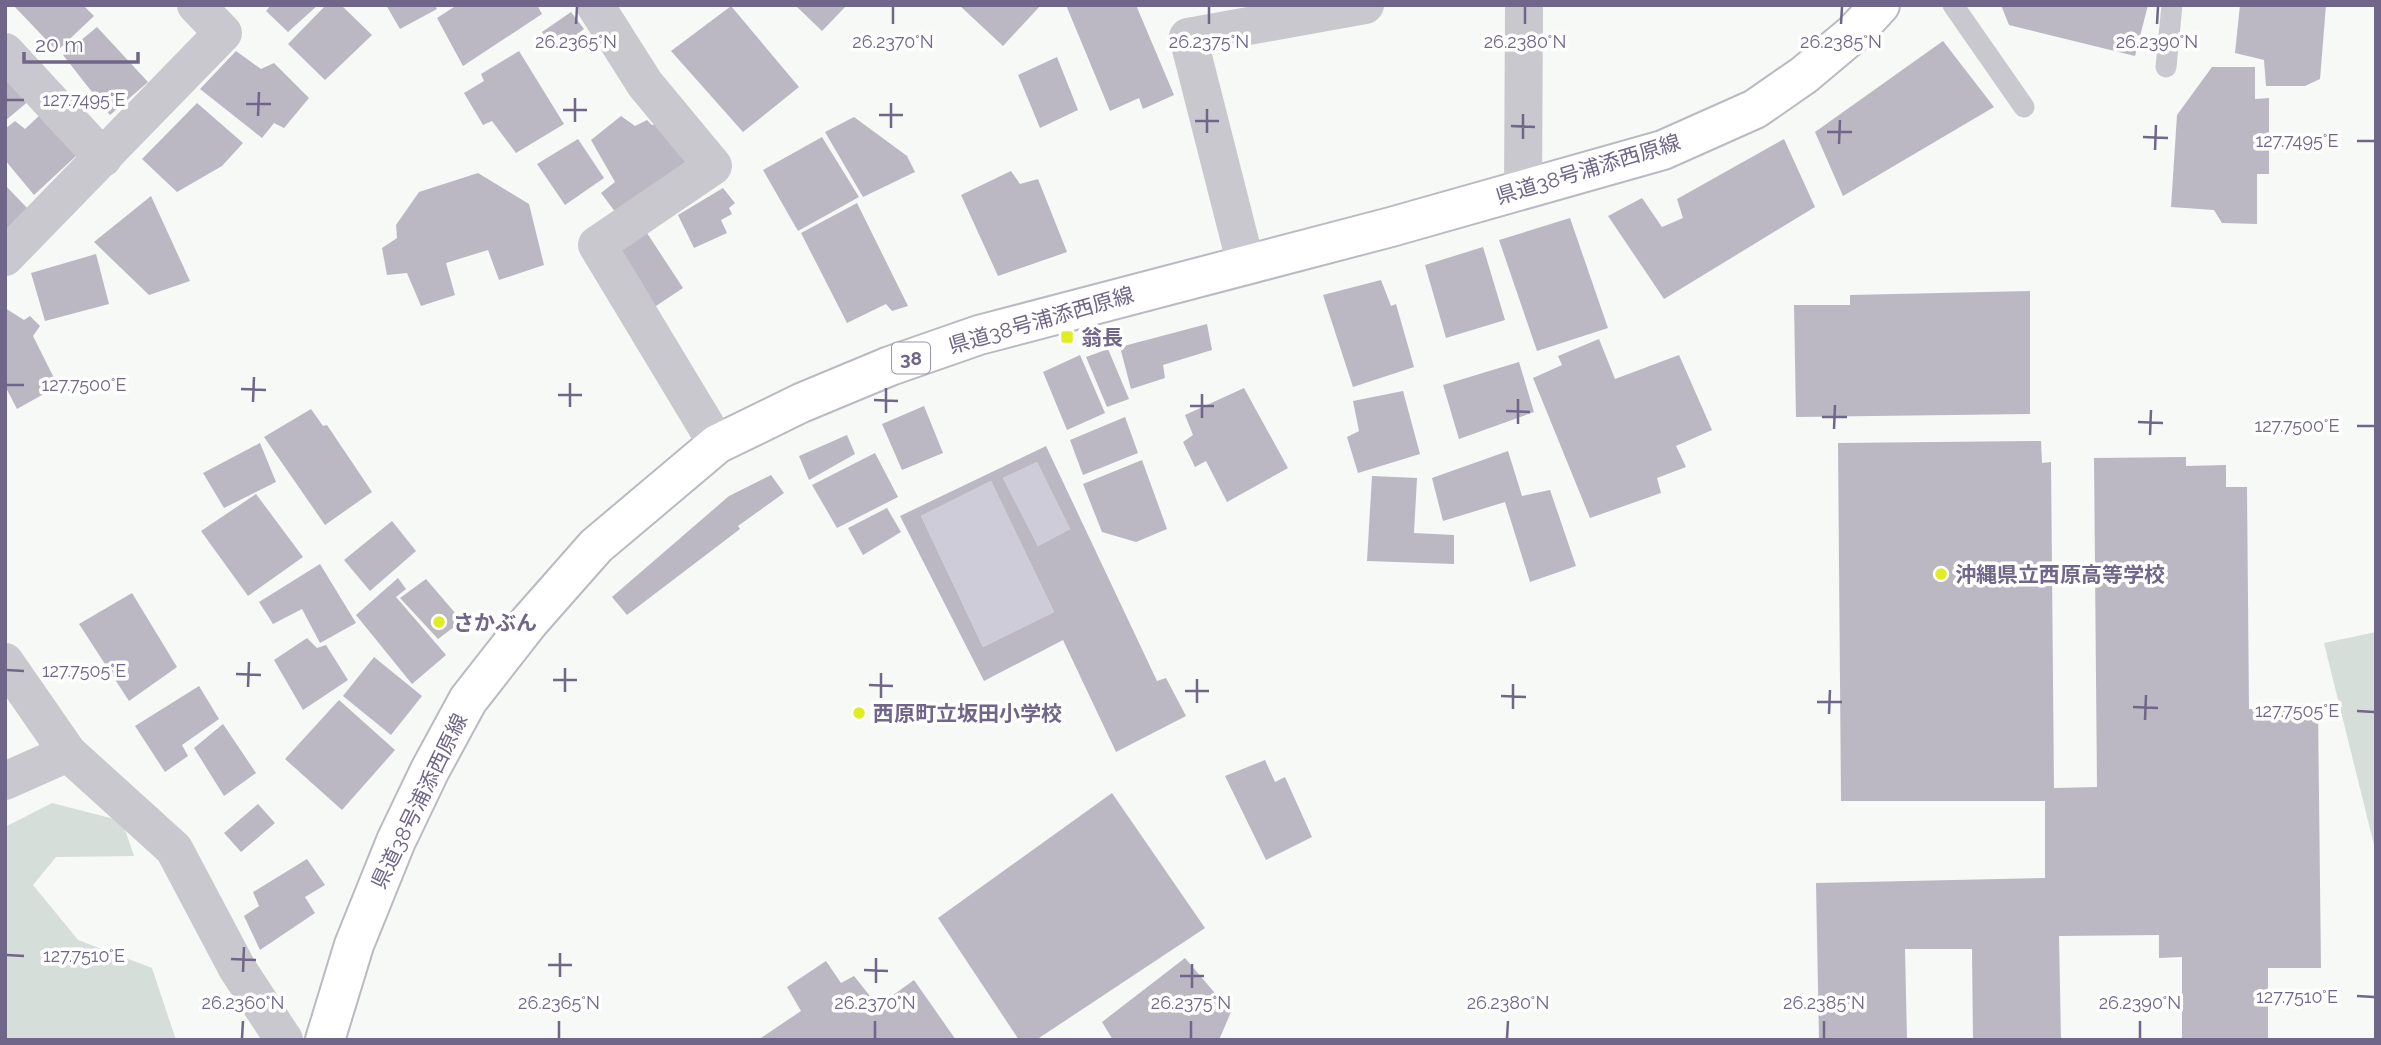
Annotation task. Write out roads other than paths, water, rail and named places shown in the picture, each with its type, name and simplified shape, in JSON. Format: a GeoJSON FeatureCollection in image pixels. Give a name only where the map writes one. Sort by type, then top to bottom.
{"type":"FeatureCollection","features":[{"type":"Feature","properties":{"kind":"main road"},"geometry":{"type":"LineString","coordinates":[[1804,75],[1852,5]]}},
{"type":"Feature","properties":{"kind":"main road","name":"県道38号浦添西原線"},"geometry":{"type":"LineString","coordinates":[[325,1040],[354,945],[396,841],[468,700],[528,622],[596,546],[717,444],[800,403],[877,371],[979,335],[1246,265],[1662,150],[1755,109],[1804,75],[1854,33],[1880,5]]}},
{"type":"Feature","properties":{"kind":"street"},"geometry":{"type":"LineString","coordinates":[[5,257],[223,33],[196,5]]}},
{"type":"Feature","properties":{"kind":"street"},"geometry":{"type":"LineString","coordinates":[[595,5],[645,84],[713,166],[597,245],[717,444]]}},
{"type":"Feature","properties":{"kind":"street"},"geometry":{"type":"LineString","coordinates":[[1246,265],[1188,37],[1365,5]]}},
{"type":"Feature","properties":{"kind":"street"},"geometry":{"type":"LineString","coordinates":[[1523,189],[1524,5]]}},
{"type":"Feature","properties":{"kind":"street"},"geometry":{"type":"LineString","coordinates":[[5,52],[103,158]]}},
{"type":"Feature","properties":{"kind":"street"},"geometry":{"type":"LineString","coordinates":[[5,663],[68,753],[174,849],[237,968],[284,1040]]}},
{"type":"Feature","properties":{"kind":"street"},"geometry":{"type":"LineString","coordinates":[[5,781],[68,753]]}},
{"type":"Feature","properties":{"kind":"lane"},"geometry":{"type":"LineString","coordinates":[[1954,5],[2025,107]]}},
{"type":"Feature","properties":{"kind":"lane"},"geometry":{"type":"LineString","coordinates":[[2166,67],[2172,5]]}},
{"type":"Feature","properties":{"kind":"place","name":"翁長"},"geometry":{"type":"Point","coordinates":[1067,337]}},
{"type":"Feature","properties":{"kind":"place","name":"沖縄県立西原高等学校"},"geometry":{"type":"Point","coordinates":[1941,574]}},
{"type":"Feature","properties":{"kind":"place","name":"さかぶん"},"geometry":{"type":"Point","coordinates":[439,622]}},
{"type":"Feature","properties":{"kind":"place","name":"西原町立坂田小学校"},"geometry":{"type":"Point","coordinates":[859,713]}}]}
